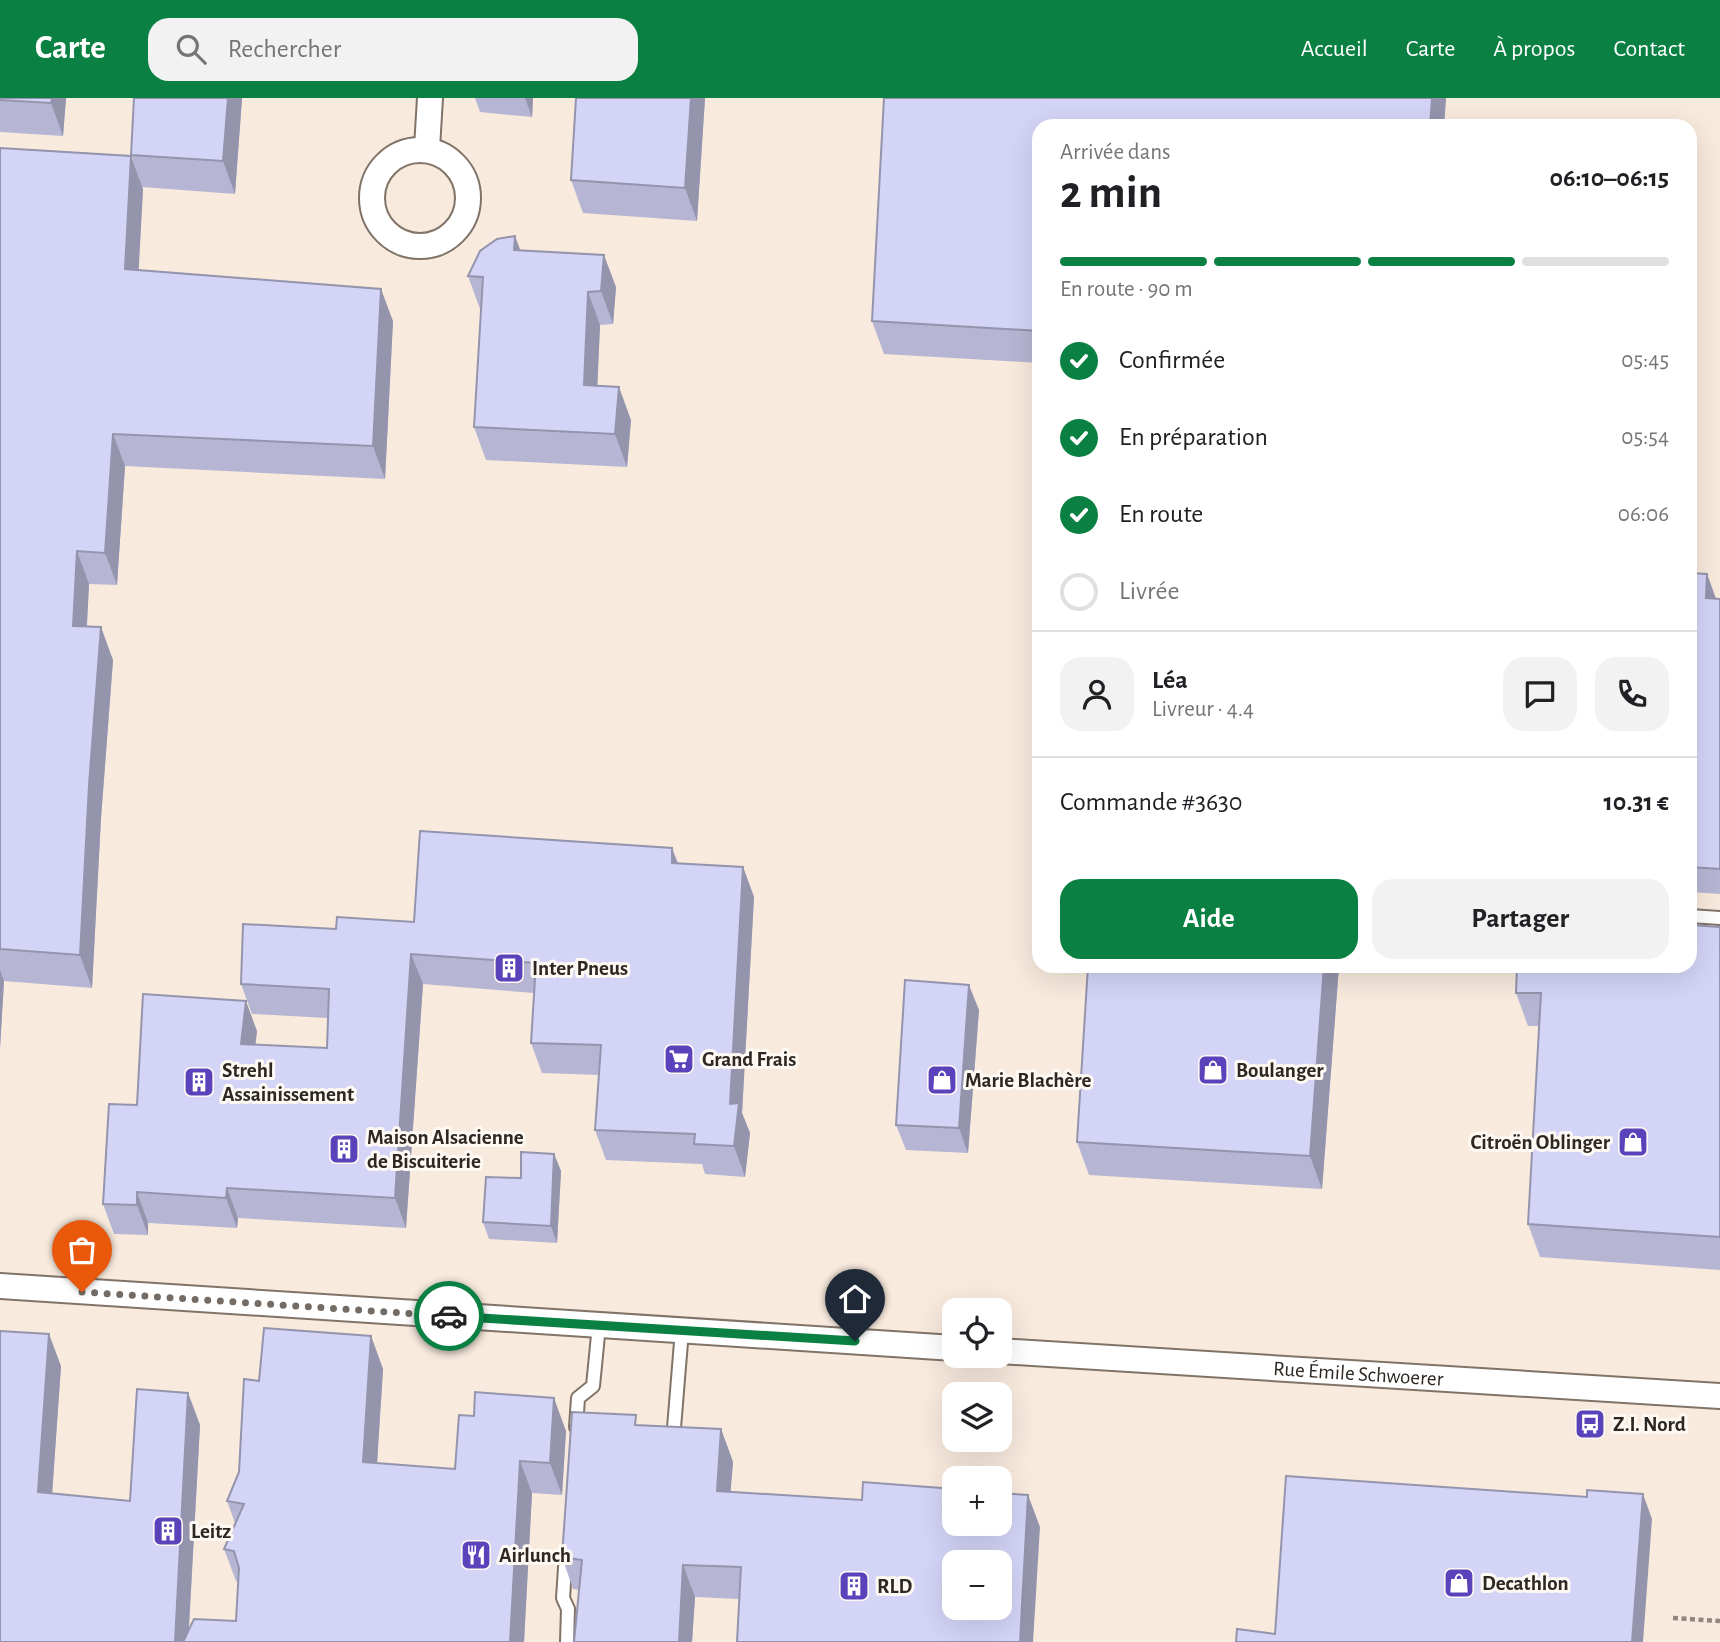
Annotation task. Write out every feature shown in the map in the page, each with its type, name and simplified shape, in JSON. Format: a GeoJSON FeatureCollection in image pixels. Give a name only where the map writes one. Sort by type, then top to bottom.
{"type":"FeatureCollection","features":[{"type":"Feature","properties":{"kind":"street"},"geometry":{"type":"LineString","coordinates":[[427,148],[430,98]]}},
{"type":"Feature","properties":{"kind":"street"},"geometry":{"type":"LineString","coordinates":[[427,148],[452,160],[468,184],[468,211],[453,235],[427,247],[399,243],[378,225],[370,198],[378,171],[399,152],[427,148]]}},
{"type":"Feature","properties":{"kind":"street"},"geometry":{"type":"LineString","coordinates":[[0,1286],[942,1347]]}},
{"type":"Feature","properties":{"kind":"street","name":"Rue Émile Schwoerer"},"geometry":{"type":"LineString","coordinates":[[1012,1352],[1720,1396]]}},
{"type":"Feature","properties":{"kind":"lane"},"geometry":{"type":"LineString","coordinates":[[1697,916],[1720,918]]}},
{"type":"Feature","properties":{"kind":"lane"},"geometry":{"type":"LineString","coordinates":[[575,1437],[578,1398],[593,1386],[599,1325]]}},
{"type":"Feature","properties":{"kind":"lane"},"geometry":{"type":"LineString","coordinates":[[673,1440],[682,1331]]}},
{"type":"Feature","properties":{"kind":"lane"},"geometry":{"type":"LineString","coordinates":[[567,1544],[563,1598],[568,1609],[567,1642]]}},
{"type":"Feature","properties":{"kind":"path"},"geometry":{"type":"LineString","coordinates":[[1673,1618],[1720,1621]]}},
{"type":"Feature","properties":{"kind":"building"},"geometry":{"type":"Polygon","coordinates":[[[0,98],[52,98],[51,103],[0,98]]]}},
{"type":"Feature","properties":{"kind":"building"},"geometry":{"type":"Polygon","coordinates":[[[134,98],[228,98],[223,161],[131,155],[134,98]]]}},
{"type":"Feature","properties":{"kind":"building"},"geometry":{"type":"Polygon","coordinates":[[[576,98],[691,98],[685,188],[571,180],[576,98]]]}},
{"type":"Feature","properties":{"kind":"building"},"geometry":{"type":"Polygon","coordinates":[[[884,98],[1432,98],[1430,119],[1032,119],[1032,331],[872,321],[884,98]]]}},
{"type":"Feature","properties":{"kind":"building"},"geometry":{"type":"Polygon","coordinates":[[[0,148],[131,156],[125,269],[381,289],[373,446],[113,434],[105,553],[77,551],[73,626],[101,627],[80,955],[0,949],[0,148]]]}},
{"type":"Feature","properties":{"kind":"building"},"geometry":{"type":"Polygon","coordinates":[[[515,236],[514,250],[604,255],[601,291],[588,292],[584,385],[619,387],[615,434],[474,427],[483,277],[468,276],[480,251],[497,239],[515,236]]]}},
{"type":"Feature","properties":{"kind":"building"},"geometry":{"type":"Polygon","coordinates":[[[1697,573],[1707,574],[1706,598],[1720,599],[1720,869],[1697,867],[1697,573]]]}},
{"type":"Feature","properties":{"kind":"building"},"geometry":{"type":"Polygon","coordinates":[[[420,831],[672,848],[672,863],[743,867],[730,1104],[739,1103],[734,1146],[694,1144],[695,1134],[595,1130],[601,1045],[531,1043],[536,963],[411,954],[395,1198],[227,1188],[226,1198],[137,1192],[137,1205],[103,1204],[109,1104],[137,1105],[143,994],[246,1001],[241,1044],[327,1048],[329,989],[241,984],[243,924],[336,929],[337,917],[414,922],[420,831]]]}},
{"type":"Feature","properties":{"kind":"building","name":"Citroën Oblinger"},"geometry":{"type":"Polygon","coordinates":[[[1697,925],[1720,927],[1720,1237],[1528,1224],[1541,993],[1516,993],[1517,973],[1697,973],[1697,925]]]}},
{"type":"Feature","properties":{"kind":"building","name":"Boulanger"},"geometry":{"type":"Polygon","coordinates":[[[1088,973],[1323,973],[1310,1156],[1077,1142],[1088,973]]]}},
{"type":"Feature","properties":{"kind":"building","name":"Marie Blachère"},"geometry":{"type":"Polygon","coordinates":[[[905,980],[969,985],[959,1128],[896,1125],[905,980]]]}},
{"type":"Feature","properties":{"kind":"building"},"geometry":{"type":"Polygon","coordinates":[[[521,1152],[554,1154],[551,1226],[483,1222],[486,1177],[521,1178],[521,1152]]]}},
{"type":"Feature","properties":{"kind":"building"},"geometry":{"type":"Polygon","coordinates":[[[264,1328],[371,1336],[363,1462],[455,1469],[459,1415],[474,1416],[475,1392],[554,1398],[550,1463],[520,1461],[510,1642],[183,1642],[194,1619],[236,1621],[239,1568],[234,1551],[224,1549],[244,1504],[227,1501],[239,1472],[244,1379],[259,1381],[264,1328]]]}},
{"type":"Feature","properties":{"kind":"building"},"geometry":{"type":"Polygon","coordinates":[[[0,1331],[49,1334],[38,1492],[130,1501],[137,1389],[188,1393],[175,1642],[0,1642],[0,1331]]]}},
{"type":"Feature","properties":{"kind":"building"},"geometry":{"type":"Polygon","coordinates":[[[572,1412],[636,1415],[635,1425],[721,1429],[717,1491],[862,1500],[863,1482],[942,1488],[942,1536],[1012,1536],[1012,1494],[1028,1495],[1020,1642],[737,1642],[741,1567],[683,1565],[679,1642],[574,1642],[582,1560],[562,1557],[572,1412]]]}},
{"type":"Feature","properties":{"kind":"building","name":"Decathlon"},"geometry":{"type":"Polygon","coordinates":[[[1286,1476],[1587,1497],[1587,1490],[1643,1494],[1632,1642],[1236,1642],[1237,1629],[1275,1634],[1286,1476]]]}},
{"type":"Feature","properties":{"kind":"way so far"},"geometry":{"type":"LineString","coordinates":[[82,1292],[449,1316]]}},
{"type":"Feature","properties":{"kind":"place","name":"Inter Pneus"},"geometry":{"type":"Point","coordinates":[509,968]}},
{"type":"Feature","properties":{"kind":"place","name":"Grand Frais"},"geometry":{"type":"Point","coordinates":[679,1059]}},
{"type":"Feature","properties":{"kind":"place","name":"Boulanger"},"geometry":{"type":"Point","coordinates":[1213,1070]}},
{"type":"Feature","properties":{"kind":"place","name":"Marie Blachère"},"geometry":{"type":"Point","coordinates":[942,1080]}},
{"type":"Feature","properties":{"kind":"place","name":"Strehl Assainissement"},"geometry":{"type":"Point","coordinates":[199,1082]}},
{"type":"Feature","properties":{"kind":"place","name":"Citroën Oblinger"},"geometry":{"type":"Point","coordinates":[1633,1142]}},
{"type":"Feature","properties":{"kind":"place","name":"Maison Alsacienne de Biscuiterie"},"geometry":{"type":"Point","coordinates":[344,1149]}},
{"type":"Feature","properties":{"kind":"place","name":"Z.I. Nord"},"geometry":{"type":"Point","coordinates":[1590,1424]}},
{"type":"Feature","properties":{"kind":"place","name":"Leitz"},"geometry":{"type":"Point","coordinates":[168,1531]}},
{"type":"Feature","properties":{"kind":"place","name":"Airlunch"},"geometry":{"type":"Point","coordinates":[476,1555]}},
{"type":"Feature","properties":{"kind":"place","name":"Decathlon"},"geometry":{"type":"Point","coordinates":[1459,1583]}},
{"type":"Feature","properties":{"kind":"place","name":"RLD"},"geometry":{"type":"Point","coordinates":[854,1586]}},
{"type":"Feature","properties":{"kind":"route"},"geometry":{"type":"LineString","coordinates":[[449,1316],[855,1341]]}}]}
